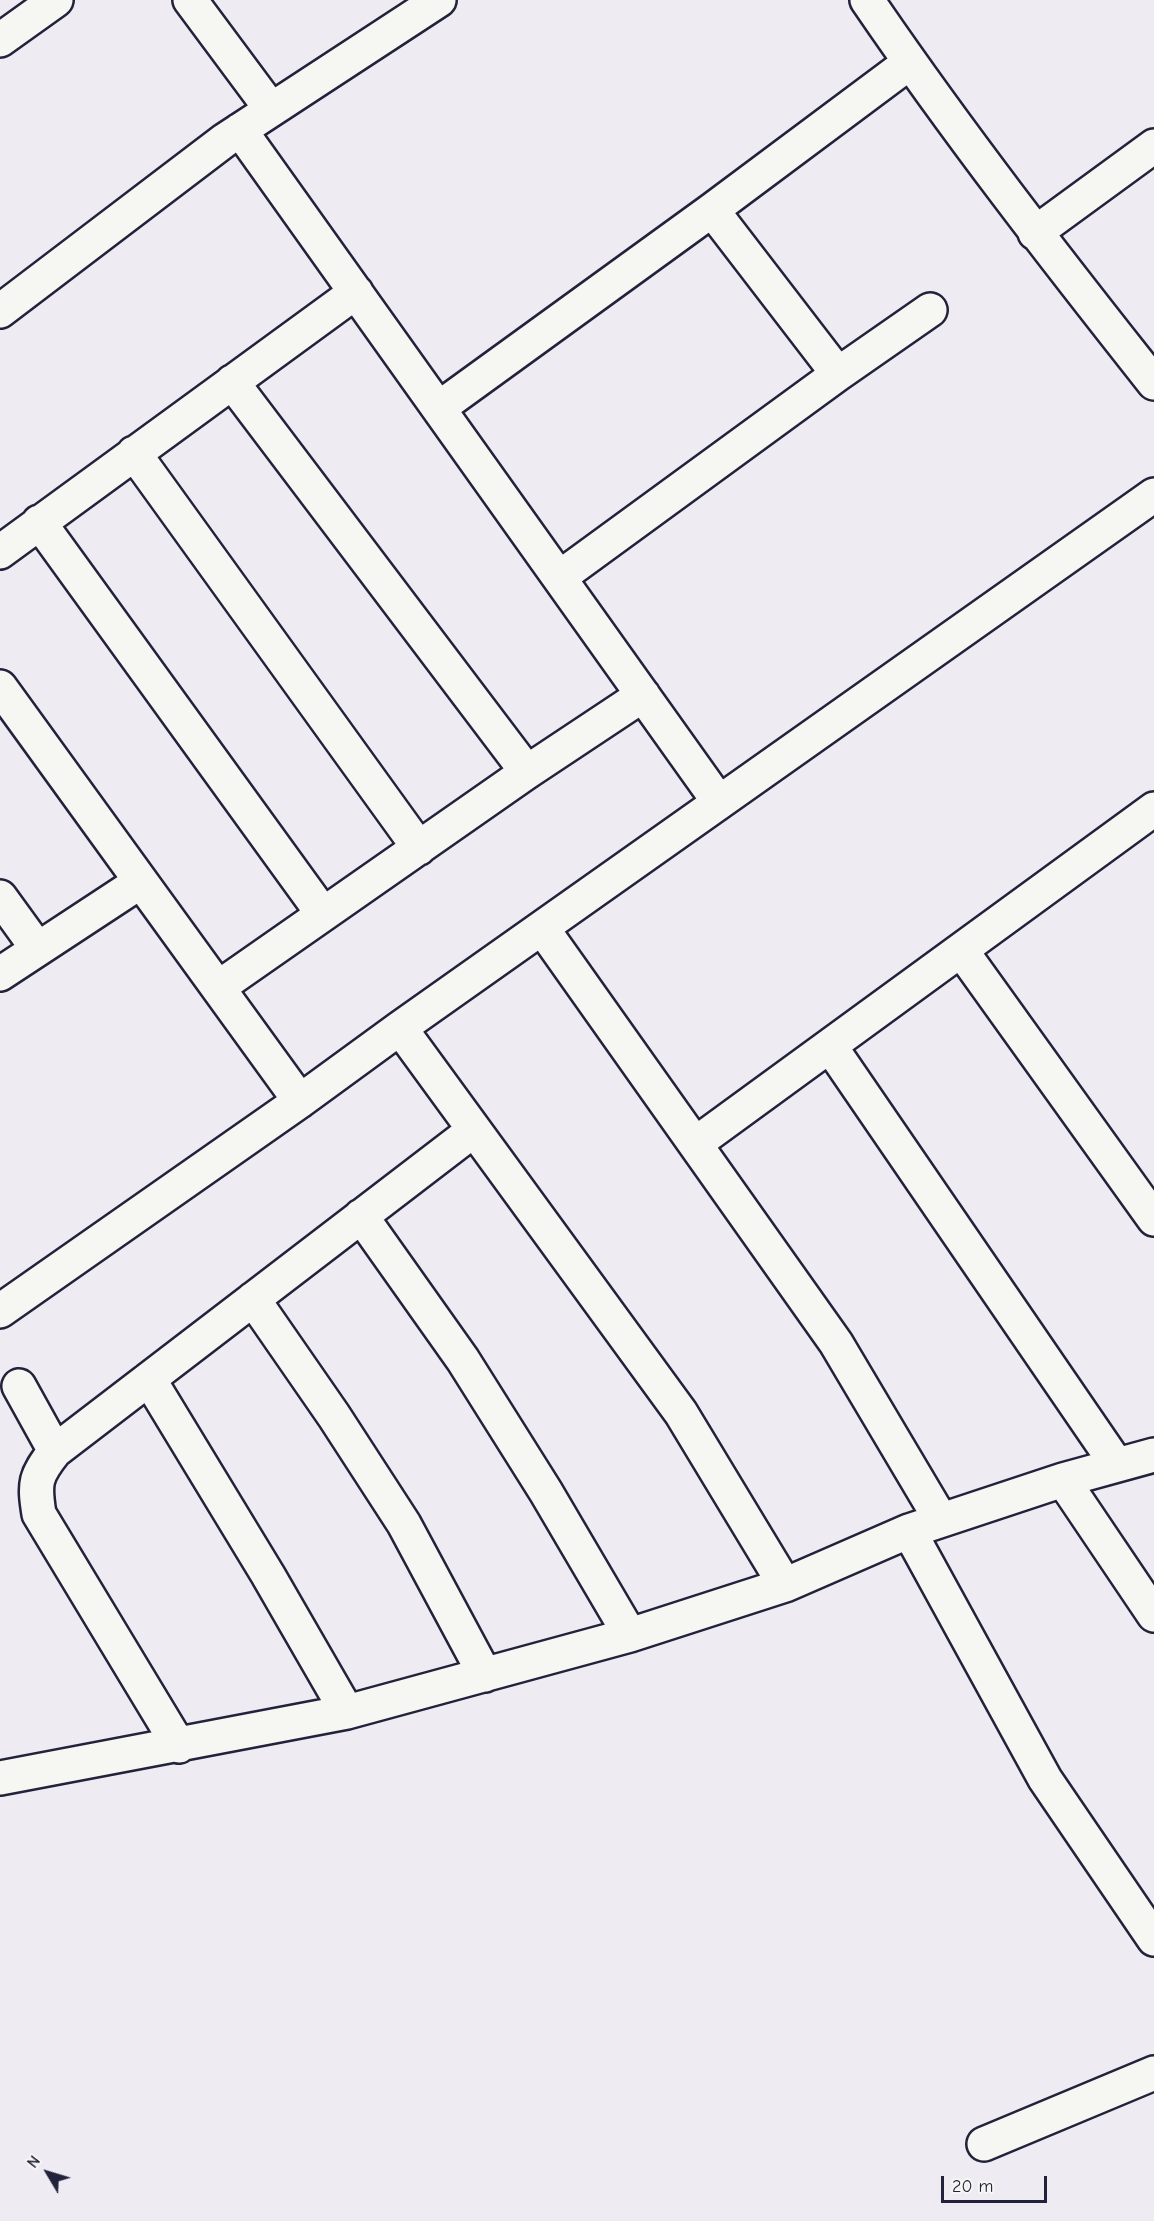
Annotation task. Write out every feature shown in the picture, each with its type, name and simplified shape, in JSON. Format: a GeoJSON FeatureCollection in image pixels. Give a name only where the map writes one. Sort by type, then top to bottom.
{"type":"FeatureCollection","features":[{"type":"Feature","properties":{"kind":"street"},"geometry":{"type":"LineString","coordinates":[[0,40],[56,0]]}},
{"type":"Feature","properties":{"kind":"street"},"geometry":{"type":"LineString","coordinates":[[190,0],[271,109]]}},
{"type":"Feature","properties":{"kind":"street"},"geometry":{"type":"LineString","coordinates":[[867,0],[909,63],[1035,233],[1154,383]]}},
{"type":"Feature","properties":{"kind":"street"},"geometry":{"type":"LineString","coordinates":[[0,311],[240,130],[424,4]]}},
{"type":"Feature","properties":{"kind":"street"},"geometry":{"type":"LineString","coordinates":[[438,408],[712,210],[909,63]]}},
{"type":"Feature","properties":{"kind":"street"},"geometry":{"type":"LineString","coordinates":[[240,130],[719,802]]}},
{"type":"Feature","properties":{"kind":"street"},"geometry":{"type":"LineString","coordinates":[[1035,233],[1154,146]]}},
{"type":"Feature","properties":{"kind":"street"},"geometry":{"type":"LineString","coordinates":[[712,210],[838,374]]}},
{"type":"Feature","properties":{"kind":"street"},"geometry":{"type":"LineString","coordinates":[[0,552],[356,292]]}},
{"type":"Feature","properties":{"kind":"street"},"geometry":{"type":"LineString","coordinates":[[560,578],[838,374],[930,310]]}},
{"type":"Feature","properties":{"kind":"street"},"geometry":{"type":"LineString","coordinates":[[232,382],[527,772]]}},
{"type":"Feature","properties":{"kind":"street"},"geometry":{"type":"LineString","coordinates":[[134,453],[420,848]]}},
{"type":"Feature","properties":{"kind":"street"},"geometry":{"type":"LineString","coordinates":[[0,1311],[1154,495]]}},
{"type":"Feature","properties":{"kind":"street"},"geometry":{"type":"LineString","coordinates":[[39,522],[323,914]]}},
{"type":"Feature","properties":{"kind":"street"},"geometry":{"type":"LineString","coordinates":[[0,687],[300,1101]]}},
{"type":"Feature","properties":{"kind":"street"},"geometry":{"type":"LineString","coordinates":[[219,987],[527,772],[643,695]]}},
{"type":"Feature","properties":{"kind":"street"},"geometry":{"type":"LineString","coordinates":[[695,1144],[1154,809]]}},
{"type":"Feature","properties":{"kind":"street"},"geometry":{"type":"LineString","coordinates":[[0,974],[140,882]]}},
{"type":"Feature","properties":{"kind":"street"},"geometry":{"type":"LineString","coordinates":[[0,897],[37,948]]}},
{"type":"Feature","properties":{"kind":"street"},"geometry":{"type":"LineString","coordinates":[[542,928],[836,1343],[941,1521]]}},
{"type":"Feature","properties":{"kind":"street"},"geometry":{"type":"LineString","coordinates":[[961,950],[1154,1219]]}},
{"type":"Feature","properties":{"kind":"street"},"geometry":{"type":"LineString","coordinates":[[400,1028],[681,1413],[785,1585]]}},
{"type":"Feature","properties":{"kind":"street"},"geometry":{"type":"LineString","coordinates":[[830,1046],[1116,1465]]}},
{"type":"Feature","properties":{"kind":"street"},"geometry":{"type":"LineString","coordinates":[[179,1746],[39,1514],[35,1489],[42,1468],[55,1451],[474,1130]]}},
{"type":"Feature","properties":{"kind":"street"},"geometry":{"type":"LineString","coordinates":[[361,1216],[463,1360],[546,1492],[630,1635]]}},
{"type":"Feature","properties":{"kind":"street"},"geometry":{"type":"LineString","coordinates":[[253,1299],[334,1416],[404,1524],[485,1675]]}},
{"type":"Feature","properties":{"kind":"street"},"geometry":{"type":"LineString","coordinates":[[149,1379],[268,1575],[347,1712]]}},
{"type":"Feature","properties":{"kind":"street"},"geometry":{"type":"LineString","coordinates":[[19,1386],[55,1451]]}},
{"type":"Feature","properties":{"kind":"street"},"geometry":{"type":"LineString","coordinates":[[1,1777],[179,1746],[347,1712],[630,1635],[785,1585],[909,1531],[1063,1480],[1154,1455]]}},
{"type":"Feature","properties":{"kind":"street"},"geometry":{"type":"LineString","coordinates":[[1063,1480],[1154,1615]]}},
{"type":"Feature","properties":{"kind":"street"},"geometry":{"type":"LineString","coordinates":[[909,1531],[1045,1779],[1154,1939]]}},
{"type":"Feature","properties":{"kind":"street"},"geometry":{"type":"LineString","coordinates":[[984,2144],[1154,2073]]}}]}
